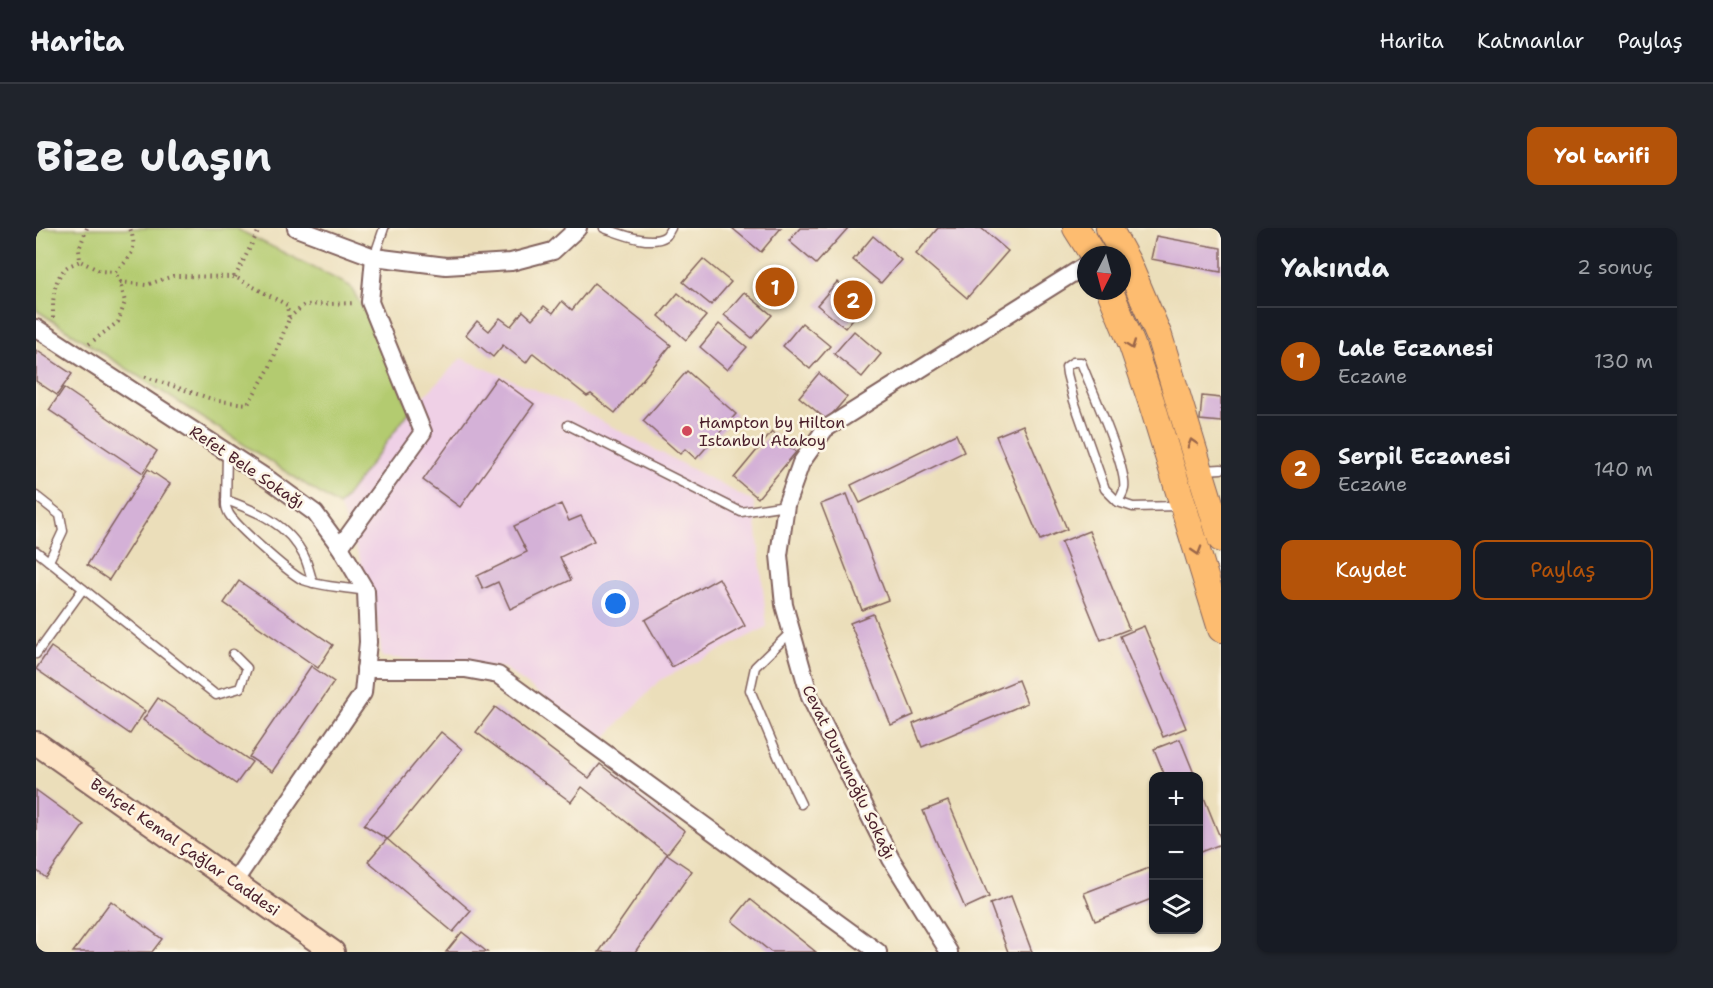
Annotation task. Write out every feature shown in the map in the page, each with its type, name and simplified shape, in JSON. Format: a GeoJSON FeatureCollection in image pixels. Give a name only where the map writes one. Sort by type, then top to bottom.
{"type":"FeatureCollection","features":[{"type":"Feature","properties":{"kind":"main road"},"geometry":{"type":"LineString","coordinates":[[1076,228],[1087,246]]}},
{"type":"Feature","properties":{"kind":"main road"},"geometry":{"type":"LineString","coordinates":[[1108,228],[1128,262],[1210,470],[1221,539]]}},
{"type":"Feature","properties":{"kind":"main road"},"geometry":{"type":"LineString","coordinates":[[1114,300],[1152,404],[1221,629]]}},
{"type":"Feature","properties":{"kind":"main road","name":"Behçet Kemal Çağlar Caddesi"},"geometry":{"type":"LineString","coordinates":[[36,743],[333,952]]}},
{"type":"Feature","properties":{"kind":"street"},"geometry":{"type":"LineString","coordinates":[[296,228],[374,257],[446,266],[511,262],[553,252],[578,228]]}},
{"type":"Feature","properties":{"kind":"street"},"geometry":{"type":"LineString","coordinates":[[339,547],[423,432],[370,302],[374,257]]}},
{"type":"Feature","properties":{"kind":"street","name":"Cevat Dursunoğlu Sokağı"},"geometry":{"type":"LineString","coordinates":[[949,952],[891,859],[810,697],[784,604],[778,555],[786,505],[801,463],[825,429],[1077,270]]}},
{"type":"Feature","properties":{"kind":"street","name":"Refet Bele Sokağı"},"geometry":{"type":"LineString","coordinates":[[36,328],[271,481],[315,513],[366,591],[368,642],[363,693],[234,882]]}},
{"type":"Feature","properties":{"kind":"street"},"geometry":{"type":"LineString","coordinates":[[365,669],[465,669],[498,675],[878,952]]}},
{"type":"Feature","properties":{"kind":"lane"},"geometry":{"type":"LineString","coordinates":[[374,257],[384,228]]}},
{"type":"Feature","properties":{"kind":"lane"},"geometry":{"type":"LineString","coordinates":[[604,228],[629,232],[646,240],[656,240],[666,236],[671,228]]}},
{"type":"Feature","properties":{"kind":"lane"},"geometry":{"type":"LineString","coordinates":[[1118,502],[1124,489],[1119,459],[1081,362],[1073,362],[1066,367],[1067,374],[1074,401],[1105,489],[1118,502],[1133,507],[1184,506]]}},
{"type":"Feature","properties":{"kind":"lane"},"geometry":{"type":"LineString","coordinates":[[568,425],[741,512],[786,505]]}},
{"type":"Feature","properties":{"kind":"lane"},"geometry":{"type":"LineString","coordinates":[[227,452],[228,513],[239,525],[302,579],[313,583],[366,591]]}},
{"type":"Feature","properties":{"kind":"lane"},"geometry":{"type":"LineString","coordinates":[[36,496],[60,515],[63,531],[49,561]]}},
{"type":"Feature","properties":{"kind":"lane"},"geometry":{"type":"LineString","coordinates":[[226,500],[268,517],[292,539],[304,556],[313,583]]}},
{"type":"Feature","properties":{"kind":"lane"},"geometry":{"type":"LineString","coordinates":[[36,551],[216,695],[240,688],[247,668],[233,654]]}},
{"type":"Feature","properties":{"kind":"lane"},"geometry":{"type":"LineString","coordinates":[[36,654],[83,588]]}},
{"type":"Feature","properties":{"kind":"lane"},"geometry":{"type":"LineString","coordinates":[[792,632],[754,667],[750,690],[801,804]]}},
{"type":"Feature","properties":{"kind":"path"},"geometry":{"type":"LineString","coordinates":[[80,261],[79,249],[87,228]]}},
{"type":"Feature","properties":{"kind":"path"},"geometry":{"type":"LineString","coordinates":[[80,261],[100,271],[114,272],[130,257],[134,240],[130,228]]}},
{"type":"Feature","properties":{"kind":"path"},"geometry":{"type":"LineString","coordinates":[[235,277],[260,228]]}},
{"type":"Feature","properties":{"kind":"path"},"geometry":{"type":"LineString","coordinates":[[54,340],[53,302],[56,282],[67,267],[80,261]]}},
{"type":"Feature","properties":{"kind":"path"},"geometry":{"type":"LineString","coordinates":[[77,354],[118,322],[125,302],[120,282],[114,272]]}},
{"type":"Feature","properties":{"kind":"path"},"geometry":{"type":"LineString","coordinates":[[120,282],[147,285],[173,276],[235,277],[287,305],[289,319]]}},
{"type":"Feature","properties":{"kind":"path"},"geometry":{"type":"LineString","coordinates":[[142,375],[218,401],[248,404],[269,369],[289,319],[304,305],[370,302]]}},
{"type":"Feature","properties":{"kind":"shaded area"},"geometry":{"type":"Polygon","coordinates":[[[461,358],[571,405],[754,502],[767,627],[660,680],[603,740],[504,668],[382,657],[376,615],[360,559],[339,506],[410,411],[461,358]]]}},
{"type":"Feature","properties":{"kind":"green space"},"geometry":{"type":"Polygon","coordinates":[[[36,228],[235,228],[350,286],[367,315],[410,411],[339,506],[36,310],[36,228]]]}},
{"type":"Feature","properties":{"kind":"building"},"geometry":{"type":"Polygon","coordinates":[[[732,228],[781,228],[761,252],[732,228]]]}},
{"type":"Feature","properties":{"kind":"building"},"geometry":{"type":"Polygon","coordinates":[[[800,228],[848,228],[816,264],[789,241],[800,228]]]}},
{"type":"Feature","properties":{"kind":"building"},"geometry":{"type":"Polygon","coordinates":[[[938,228],[981,228],[1008,251],[967,298],[916,254],[938,228]]]}},
{"type":"Feature","properties":{"kind":"building"},"geometry":{"type":"Polygon","coordinates":[[[873,236],[901,260],[881,283],[853,260],[873,236]]]}},
{"type":"Feature","properties":{"kind":"building"},"geometry":{"type":"Polygon","coordinates":[[[1156,236],[1221,248],[1221,272],[1151,259],[1156,236]]]}},
{"type":"Feature","properties":{"kind":"building"},"geometry":{"type":"Polygon","coordinates":[[[703,259],[731,282],[711,305],[683,282],[703,259]]]}},
{"type":"Feature","properties":{"kind":"building"},"geometry":{"type":"Polygon","coordinates":[[[837,282],[865,305],[845,328],[817,305],[837,282]]]}},
{"type":"Feature","properties":{"kind":"building"},"geometry":{"type":"Polygon","coordinates":[[[594,283],[671,345],[615,413],[591,394],[587,396],[533,353],[526,363],[503,345],[493,357],[466,335],[477,321],[489,331],[500,318],[511,326],[523,311],[532,319],[544,306],[553,313],[562,301],[572,310],[594,283]]]}},
{"type":"Feature","properties":{"kind":"building"},"geometry":{"type":"Polygon","coordinates":[[[744,292],[772,315],[752,338],[724,315],[744,292]]]}},
{"type":"Feature","properties":{"kind":"building"},"geometry":{"type":"Polygon","coordinates":[[[678,293],[706,316],[686,340],[659,316],[678,293]]]}},
{"type":"Feature","properties":{"kind":"building"},"geometry":{"type":"Polygon","coordinates":[[[802,323],[830,346],[810,369],[783,346],[802,323]]]}},
{"type":"Feature","properties":{"kind":"building"},"geometry":{"type":"Polygon","coordinates":[[[719,324],[747,347],[727,370],[700,347],[719,324]]]}},
{"type":"Feature","properties":{"kind":"building"},"geometry":{"type":"Polygon","coordinates":[[[854,331],[881,354],[862,377],[834,354],[854,331]]]}},
{"type":"Feature","properties":{"kind":"building"},"geometry":{"type":"Polygon","coordinates":[[[36,350],[72,374],[57,395],[36,381],[36,350]]]}},
{"type":"Feature","properties":{"kind":"building"},"geometry":{"type":"Polygon","coordinates":[[[687,371],[736,414],[696,459],[685,449],[680,454],[643,421],[687,371]]]}},
{"type":"Feature","properties":{"kind":"building"},"geometry":{"type":"Polygon","coordinates":[[[819,373],[847,397],[827,420],[799,397],[819,373]]]}},
{"type":"Feature","properties":{"kind":"building"},"geometry":{"type":"Polygon","coordinates":[[[497,377],[534,404],[460,507],[423,480],[497,377]]]}},
{"type":"Feature","properties":{"kind":"building"},"geometry":{"type":"Polygon","coordinates":[[[64,388],[157,451],[143,473],[49,410],[64,388]]]}},
{"type":"Feature","properties":{"kind":"building"},"geometry":{"type":"Polygon","coordinates":[[[1202,396],[1221,398],[1221,422],[1200,420],[1202,396]]]}},
{"type":"Feature","properties":{"kind":"building"},"geometry":{"type":"Polygon","coordinates":[[[1023,425],[1067,529],[1040,540],[996,436],[1023,425]]]}},
{"type":"Feature","properties":{"kind":"building"},"geometry":{"type":"Polygon","coordinates":[[[772,432],[796,452],[758,498],[734,478],[772,432]]]}},
{"type":"Feature","properties":{"kind":"building"},"geometry":{"type":"Polygon","coordinates":[[[956,434],[964,452],[860,503],[851,485],[956,434]]]}},
{"type":"Feature","properties":{"kind":"building"},"geometry":{"type":"Polygon","coordinates":[[[148,469],[170,484],[109,580],[87,565],[148,469]]]}},
{"type":"Feature","properties":{"kind":"building"},"geometry":{"type":"Polygon","coordinates":[[[847,494],[888,600],[862,610],[821,504],[847,494]]]}},
{"type":"Feature","properties":{"kind":"building"},"geometry":{"type":"Polygon","coordinates":[[[561,504],[569,521],[581,516],[594,541],[560,557],[571,580],[510,609],[498,582],[483,589],[477,576],[527,552],[514,526],[561,504]]]}},
{"type":"Feature","properties":{"kind":"building"},"geometry":{"type":"Polygon","coordinates":[[[1089,531],[1129,629],[1101,640],[1061,542],[1089,531]]]}},
{"type":"Feature","properties":{"kind":"building"},"geometry":{"type":"Polygon","coordinates":[[[719,578],[745,626],[672,667],[645,620],[719,578]]]}},
{"type":"Feature","properties":{"kind":"building"},"geometry":{"type":"Polygon","coordinates":[[[239,581],[333,645],[318,668],[224,603],[239,581]]]}},
{"type":"Feature","properties":{"kind":"building"},"geometry":{"type":"Polygon","coordinates":[[[873,614],[914,715],[891,725],[850,623],[873,614]]]}},
{"type":"Feature","properties":{"kind":"building"},"geometry":{"type":"Polygon","coordinates":[[[1144,626],[1186,728],[1163,737],[1120,636],[1144,626]]]}},
{"type":"Feature","properties":{"kind":"building"},"geometry":{"type":"Polygon","coordinates":[[[51,647],[145,711],[130,734],[36,669],[51,647]]]}},
{"type":"Feature","properties":{"kind":"building"},"geometry":{"type":"Polygon","coordinates":[[[311,666],[334,682],[272,772],[249,757],[311,666]]]}},
{"type":"Feature","properties":{"kind":"building"},"geometry":{"type":"Polygon","coordinates":[[[1018,680],[1027,703],[922,747],[913,724],[1018,680]]]}},
{"type":"Feature","properties":{"kind":"building"},"geometry":{"type":"Polygon","coordinates":[[[158,698],[252,762],[236,784],[143,720],[158,698]]]}},
{"type":"Feature","properties":{"kind":"building"},"geometry":{"type":"Polygon","coordinates":[[[495,707],[589,778],[600,764],[685,831],[667,854],[582,787],[571,802],[476,732],[495,707]]]}},
{"type":"Feature","properties":{"kind":"building"},"geometry":{"type":"Polygon","coordinates":[[[441,732],[462,749],[390,837],[387,839],[364,825],[441,732]]]}},
{"type":"Feature","properties":{"kind":"building"},"geometry":{"type":"Polygon","coordinates":[[[1180,739],[1193,772],[1163,772],[1154,749],[1180,739]]]}},
{"type":"Feature","properties":{"kind":"building"},"geometry":{"type":"Polygon","coordinates":[[[36,790],[84,825],[46,878],[36,870],[36,790]]]}},
{"type":"Feature","properties":{"kind":"building"},"geometry":{"type":"Polygon","coordinates":[[[1203,795],[1221,840],[1221,844],[1203,851],[1203,795]]]}},
{"type":"Feature","properties":{"kind":"building"},"geometry":{"type":"Polygon","coordinates":[[[948,801],[989,897],[965,908],[923,811],[948,801]]]}},
{"type":"Feature","properties":{"kind":"building"},"geometry":{"type":"Polygon","coordinates":[[[387,839],[471,911],[453,932],[368,861],[387,839]]]}},
{"type":"Feature","properties":{"kind":"building"},"geometry":{"type":"Polygon","coordinates":[[[667,854],[692,871],[635,952],[599,952],[667,854]]]}},
{"type":"Feature","properties":{"kind":"building"},"geometry":{"type":"Polygon","coordinates":[[[1149,868],[1149,900],[1095,921],[1084,893],[1149,868]]]}},
{"type":"Feature","properties":{"kind":"building"},"geometry":{"type":"Polygon","coordinates":[[[1011,896],[1032,952],[1008,952],[990,904],[1011,896]]]}},
{"type":"Feature","properties":{"kind":"building"},"geometry":{"type":"Polygon","coordinates":[[[750,899],[816,952],[771,952],[732,921],[750,899]]]}},
{"type":"Feature","properties":{"kind":"building"},"geometry":{"type":"Polygon","coordinates":[[[111,901],[162,939],[152,952],[73,952],[111,901]]]}},
{"type":"Feature","properties":{"kind":"building"},"geometry":{"type":"Polygon","coordinates":[[[462,932],[487,952],[446,952],[462,932]]]}},
{"type":"Feature","properties":{"kind":"place","name":"Lale Eczanesi"},"geometry":{"type":"Point","coordinates":[775,287]}},
{"type":"Feature","properties":{"kind":"place","name":"Serpil Eczanesi"},"geometry":{"type":"Point","coordinates":[853,300]}},
{"type":"Feature","properties":{"kind":"place","name":"Hampton by Hilton Istanbul Atakoy"},"geometry":{"type":"Point","coordinates":[687,431]}}]}
